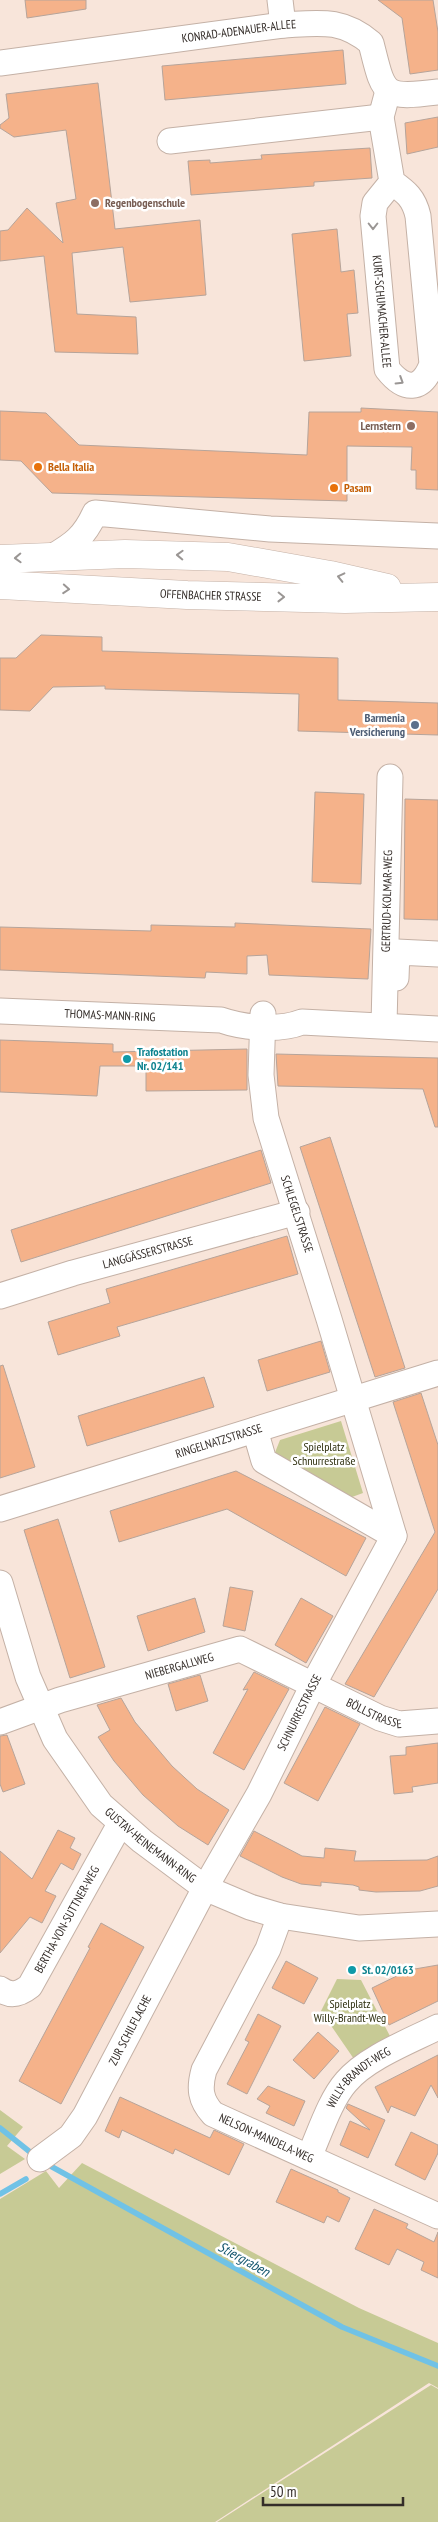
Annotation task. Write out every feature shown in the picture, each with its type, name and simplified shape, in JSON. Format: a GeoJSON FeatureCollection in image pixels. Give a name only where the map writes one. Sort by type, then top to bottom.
{"type":"FeatureCollection","features":[{"type":"Feature","properties":{"kind":"main road","name":"OFFENBACHER STRASSE"},"geometry":{"type":"LineString","coordinates":[[0,559],[125,554],[228,557],[330,574],[430,597]]}},
{"type":"Feature","properties":{"kind":"main road","name":"OFFENBACHER STRASSE"},"geometry":{"type":"LineString","coordinates":[[0,585],[188,595],[345,598],[430,597]]}},
{"type":"Feature","properties":{"kind":"street"},"geometry":{"type":"LineString","coordinates":[[280,0],[283,25]]}},
{"type":"Feature","properties":{"kind":"street","name":"KONRAD-ADENAUER-ALLEE"},"geometry":{"type":"LineString","coordinates":[[0,63],[283,25],[343,24],[371,43],[378,77],[388,91]]}},
{"type":"Feature","properties":{"kind":"street"},"geometry":{"type":"LineString","coordinates":[[392,182],[381,116],[388,91],[399,96],[438,92]]}},
{"type":"Feature","properties":{"kind":"street"},"geometry":{"type":"LineString","coordinates":[[170,141],[381,116]]}},
{"type":"Feature","properties":{"kind":"street","name":"KURT-SCHUMACHER-ALLEE"},"geometry":{"type":"LineString","coordinates":[[392,182],[409,194],[415,202],[418,216],[432,364],[428,376],[417,385],[408,386],[395,380],[387,369],[373,232],[376,203],[392,182]]}},
{"type":"Feature","properties":{"kind":"street","name":"OFFENBACHER STRASSE"},"geometry":{"type":"LineString","coordinates":[[52,557],[72,545],[86,532],[95,514],[270,529],[438,536]]}},
{"type":"Feature","properties":{"kind":"street","name":"GERTRUD-KOLMAR-WEG"},"geometry":{"type":"LineString","coordinates":[[384,1025],[390,777]]}},
{"type":"Feature","properties":{"kind":"street"},"geometry":{"type":"LineString","coordinates":[[438,954],[397,952],[394,1017],[438,1019]]}},
{"type":"Feature","properties":{"kind":"street","name":"THOMAS-MANN-RING"},"geometry":{"type":"LineString","coordinates":[[0,1011],[221,1020],[236,1013],[262,1020],[290,1016],[302,1022],[438,1029]]}},
{"type":"Feature","properties":{"kind":"street","name":"SCHLEGELSTRASSE"},"geometry":{"type":"LineString","coordinates":[[262,1020],[261,1076],[266,1118],[354,1399]]}},
{"type":"Feature","properties":{"kind":"street","name":"LANGGÄSSERSTRASSE"},"geometry":{"type":"LineString","coordinates":[[0,1296],[73,1273],[297,1212]]}},
{"type":"Feature","properties":{"kind":"street","name":"RINGELNATZSTRASSE"},"geometry":{"type":"LineString","coordinates":[[0,1509],[438,1373]]}},
{"type":"Feature","properties":{"kind":"street"},"geometry":{"type":"LineString","coordinates":[[354,1399],[394,1536]]}},
{"type":"Feature","properties":{"kind":"street"},"geometry":{"type":"LineString","coordinates":[[255,1430],[264,1461],[394,1536]]}},
{"type":"Feature","properties":{"kind":"street","name":"SCHNURRESTRASSE"},"geometry":{"type":"LineString","coordinates":[[205,1888],[259,1794],[313,1685],[394,1536]]}},
{"type":"Feature","properties":{"kind":"street","name":"GUSTAV-HEINEMANN-RING"},"geometry":{"type":"LineString","coordinates":[[0,1584],[28,1677],[55,1739],[101,1805],[120,1824],[205,1888],[250,1907],[280,1916],[360,1928],[438,1924]]}},
{"type":"Feature","properties":{"kind":"street","name":"NIEBERGALLWEG"},"geometry":{"type":"LineString","coordinates":[[0,1722],[40,1707],[240,1649],[313,1685]]}},
{"type":"Feature","properties":{"kind":"street","name":"BÖLLSTRASSE"},"geometry":{"type":"LineString","coordinates":[[313,1685],[360,1710],[399,1724],[438,1721]]}},
{"type":"Feature","properties":{"kind":"street","name":"BERTHA-VON-SUTTNER-WEG"},"geometry":{"type":"LineString","coordinates":[[0,1990],[6,1994],[15,1994],[30,1986],[120,1824]]}},
{"type":"Feature","properties":{"kind":"street","name":"ZUR SCHILFLACHE"},"geometry":{"type":"LineString","coordinates":[[40,2159],[71,2136],[85,2116],[205,1888]]}},
{"type":"Feature","properties":{"kind":"street","name":"NELSON-MANDELA-WEG"},"geometry":{"type":"LineString","coordinates":[[280,1916],[268,1949],[204,2070],[200,2082],[204,2105],[213,2114],[438,2216]]}},
{"type":"Feature","properties":{"kind":"street","name":"WILLY-BRANDT-WEG"},"geometry":{"type":"LineString","coordinates":[[309,2157],[337,2096],[346,2082],[365,2066],[438,2027]]}},
{"type":"Feature","properties":{"kind":"green space","name":"Spielplatz Schnurrestraße"},"geometry":{"type":"Polygon","coordinates":[[[341,1421],[363,1493],[352,1497],[274,1455],[280,1440],[341,1421]]]}},
{"type":"Feature","properties":{"kind":"green space","name":"Spielplatz Willy-Brandt-Weg"},"geometry":{"type":"Polygon","coordinates":[[[337,1979],[361,1980],[392,2040],[356,2062],[321,2011],[337,1979]]]}},
{"type":"Feature","properties":{"kind":"green space"},"geometry":{"type":"Polygon","coordinates":[[[0,2110],[23,2127],[7,2146],[25,2159],[0,2174],[0,2110]]]}},
{"type":"Feature","properties":{"kind":"green space"},"geometry":{"type":"Polygon","coordinates":[[[82,2163],[359,2308],[438,2343],[438,2388],[429,2383],[215,2522],[0,2522],[0,2199],[46,2171],[59,2188],[82,2163]]]}},
{"type":"Feature","properties":{"kind":"green space"},"geometry":{"type":"Polygon","coordinates":[[[431,2385],[438,2389],[438,2522],[217,2522],[431,2385]]]}},
{"type":"Feature","properties":{"kind":"building"},"geometry":{"type":"Polygon","coordinates":[[[25,0],[86,0],[86,9],[27,18],[25,0]]]}},
{"type":"Feature","properties":{"kind":"building"},"geometry":{"type":"Polygon","coordinates":[[[378,0],[433,0],[438,32],[438,70],[410,74],[402,18],[378,0]]]}},
{"type":"Feature","properties":{"kind":"building"},"geometry":{"type":"Polygon","coordinates":[[[343,50],[346,84],[165,100],[162,66],[343,50]]]}},
{"type":"Feature","properties":{"kind":"building"},"geometry":{"type":"Polygon","coordinates":[[[98,83],[115,229],[200,220],[206,295],[130,302],[123,247],[72,253],[77,314],[136,317],[138,354],[55,352],[44,256],[0,261],[0,231],[8,230],[27,208],[63,243],[56,203],[76,199],[66,130],[14,137],[0,128],[0,125],[9,118],[6,94],[98,83]]]}},
{"type":"Feature","properties":{"kind":"building"},"geometry":{"type":"Polygon","coordinates":[[[438,117],[438,147],[407,154],[405,123],[438,117]]]}},
{"type":"Feature","properties":{"kind":"building"},"geometry":{"type":"Polygon","coordinates":[[[370,148],[372,178],[314,182],[314,186],[191,195],[188,161],[210,160],[210,163],[262,159],[261,155],[370,148]]]}},
{"type":"Feature","properties":{"kind":"building"},"geometry":{"type":"Polygon","coordinates":[[[337,229],[341,272],[354,270],[358,313],[347,314],[351,356],[304,361],[292,234],[337,229]]]}},
{"type":"Feature","properties":{"kind":"building"},"geometry":{"type":"Polygon","coordinates":[[[361,408],[438,412],[438,490],[416,489],[416,470],[411,470],[412,447],[347,446],[347,501],[52,493],[21,461],[0,460],[0,411],[46,413],[79,445],[307,455],[309,412],[361,412],[361,408]]]}},
{"type":"Feature","properties":{"kind":"building"},"geometry":{"type":"Polygon","coordinates":[[[41,635],[102,637],[102,651],[338,658],[338,700],[438,703],[438,735],[298,731],[299,694],[105,689],[105,686],[53,687],[30,711],[0,710],[0,658],[16,658],[41,635]]]}},
{"type":"Feature","properties":{"kind":"building"},"geometry":{"type":"Polygon","coordinates":[[[315,792],[364,794],[361,884],[312,882],[315,792]]]}},
{"type":"Feature","properties":{"kind":"building"},"geometry":{"type":"Polygon","coordinates":[[[405,799],[438,800],[438,920],[404,919],[405,799]]]}},
{"type":"Feature","properties":{"kind":"building"},"geometry":{"type":"Polygon","coordinates":[[[235,923],[371,929],[368,979],[269,975],[267,955],[247,956],[247,974],[206,972],[205,978],[0,970],[0,927],[151,931],[151,925],[235,927],[235,923]]]}},
{"type":"Feature","properties":{"kind":"building"},"geometry":{"type":"Polygon","coordinates":[[[0,1040],[113,1044],[113,1052],[247,1049],[247,1090],[146,1091],[146,1066],[100,1066],[97,1096],[0,1092],[0,1040]]]}},
{"type":"Feature","properties":{"kind":"building"},"geometry":{"type":"Polygon","coordinates":[[[276,1054],[438,1058],[438,1127],[435,1127],[423,1089],[278,1086],[276,1054]]]}},
{"type":"Feature","properties":{"kind":"building"},"geometry":{"type":"Polygon","coordinates":[[[330,1137],[405,1368],[375,1377],[300,1147],[330,1137]]]}},
{"type":"Feature","properties":{"kind":"building"},"geometry":{"type":"Polygon","coordinates":[[[261,1150],[271,1183],[21,1262],[11,1230],[261,1150]]]}},
{"type":"Feature","properties":{"kind":"building"},"geometry":{"type":"Polygon","coordinates":[[[287,1236],[298,1274],[117,1327],[120,1336],[58,1355],[48,1322],[110,1303],[106,1289],[287,1236]]]}},
{"type":"Feature","properties":{"kind":"building"},"geometry":{"type":"Polygon","coordinates":[[[321,1341],[330,1372],[267,1391],[258,1360],[321,1341]]]}},
{"type":"Feature","properties":{"kind":"building"},"geometry":{"type":"Polygon","coordinates":[[[3,1365],[35,1467],[0,1478],[0,1366],[3,1365]]]}},
{"type":"Feature","properties":{"kind":"building"},"geometry":{"type":"Polygon","coordinates":[[[204,1377],[214,1407],[87,1446],[78,1416],[204,1377]]]}},
{"type":"Feature","properties":{"kind":"building"},"geometry":{"type":"Polygon","coordinates":[[[421,1393],[438,1445],[438,1589],[374,1697],[345,1684],[435,1532],[393,1402],[421,1393]]]}},
{"type":"Feature","properties":{"kind":"building"},"geometry":{"type":"Polygon","coordinates":[[[236,1471],[366,1538],[346,1576],[227,1509],[119,1542],[110,1511],[236,1471]]]}},
{"type":"Feature","properties":{"kind":"building"},"geometry":{"type":"Polygon","coordinates":[[[58,1519],[105,1667],[70,1678],[24,1530],[58,1519]]]}},
{"type":"Feature","properties":{"kind":"building"},"geometry":{"type":"Polygon","coordinates":[[[230,1587],[253,1591],[245,1631],[223,1626],[230,1587]]]}},
{"type":"Feature","properties":{"kind":"building"},"geometry":{"type":"Polygon","coordinates":[[[195,1598],[205,1632],[148,1651],[137,1616],[195,1598]]]}},
{"type":"Feature","properties":{"kind":"building"},"geometry":{"type":"Polygon","coordinates":[[[301,1598],[333,1616],[306,1663],[275,1645],[301,1598]]]}},
{"type":"Feature","properties":{"kind":"building"},"geometry":{"type":"Polygon","coordinates":[[[254,1672],[289,1689],[244,1770],[213,1753],[248,1689],[243,1690],[254,1672]]]}},
{"type":"Feature","properties":{"kind":"building"},"geometry":{"type":"Polygon","coordinates":[[[200,1675],[208,1701],[176,1711],[168,1684],[200,1675]]]}},
{"type":"Feature","properties":{"kind":"building"},"geometry":{"type":"Polygon","coordinates":[[[121,1698],[135,1722],[172,1766],[197,1789],[229,1810],[208,1845],[178,1826],[143,1795],[114,1761],[98,1737],[110,1730],[97,1705],[121,1698]]]}},
{"type":"Feature","properties":{"kind":"building"},"geometry":{"type":"Polygon","coordinates":[[[325,1707],[360,1724],[318,1801],[284,1783],[325,1707]]]}},
{"type":"Feature","properties":{"kind":"building"},"geometry":{"type":"Polygon","coordinates":[[[7,1735],[25,1784],[3,1792],[0,1784],[0,1736],[7,1735]]]}},
{"type":"Feature","properties":{"kind":"building"},"geometry":{"type":"Polygon","coordinates":[[[438,1743],[438,1783],[412,1787],[413,1792],[394,1794],[390,1756],[406,1755],[406,1747],[438,1743]]]}},
{"type":"Feature","properties":{"kind":"building"},"geometry":{"type":"Polygon","coordinates":[[[58,1830],[75,1838],[70,1848],[81,1854],[73,1870],[61,1863],[45,1891],[56,1896],[42,1923],[30,1917],[0,1953],[0,1851],[32,1879],[58,1830]]]}},
{"type":"Feature","properties":{"kind":"building"},"geometry":{"type":"Polygon","coordinates":[[[254,1831],[302,1856],[324,1858],[325,1848],[356,1851],[354,1861],[427,1860],[438,1856],[438,1886],[420,1891],[376,1892],[359,1890],[359,1887],[353,1885],[321,1882],[321,1886],[301,1884],[282,1877],[240,1856],[254,1831]]]}},
{"type":"Feature","properties":{"kind":"building"},"geometry":{"type":"Polygon","coordinates":[[[101,1923],[144,1947],[61,2104],[19,2081],[90,1948],[88,1947],[101,1923]]]}},
{"type":"Feature","properties":{"kind":"building"},"geometry":{"type":"Polygon","coordinates":[[[286,1961],[318,1978],[304,2004],[272,1988],[286,1961]]]}},
{"type":"Feature","properties":{"kind":"building"},"geometry":{"type":"Polygon","coordinates":[[[438,1965],[438,2001],[389,2025],[372,1988],[409,1970],[438,1965]]]}},
{"type":"Feature","properties":{"kind":"building"},"geometry":{"type":"Polygon","coordinates":[[[258,2014],[281,2026],[247,2094],[227,2084],[249,2042],[245,2040],[258,2014]]]}},
{"type":"Feature","properties":{"kind":"building"},"geometry":{"type":"Polygon","coordinates":[[[318,2032],[339,2051],[314,2079],[293,2060],[318,2032]]]}},
{"type":"Feature","properties":{"kind":"building"},"geometry":{"type":"Polygon","coordinates":[[[438,2055],[438,2098],[431,2085],[415,2116],[391,2106],[388,2113],[375,2087],[438,2055]]]}},
{"type":"Feature","properties":{"kind":"building"},"geometry":{"type":"Polygon","coordinates":[[[268,2086],[305,2101],[294,2126],[266,2113],[270,2106],[257,2099],[268,2086]]]}},
{"type":"Feature","properties":{"kind":"building"},"geometry":{"type":"Polygon","coordinates":[[[120,2097],[210,2138],[214,2130],[244,2144],[229,2175],[175,2149],[173,2154],[122,2130],[119,2138],[105,2131],[120,2097]]]}},
{"type":"Feature","properties":{"kind":"building"},"geometry":{"type":"Polygon","coordinates":[[[348,2104],[385,2120],[368,2158],[340,2145],[350,2121],[370,2130],[346,2108],[348,2104]]]}},
{"type":"Feature","properties":{"kind":"building"},"geometry":{"type":"Polygon","coordinates":[[[411,2132],[438,2145],[438,2153],[425,2180],[395,2165],[411,2132]]]}},
{"type":"Feature","properties":{"kind":"building"},"geometry":{"type":"Polygon","coordinates":[[[291,2169],[338,2190],[338,2192],[350,2198],[339,2222],[327,2216],[324,2223],[276,2202],[291,2169]]]}},
{"type":"Feature","properties":{"kind":"building"},"geometry":{"type":"Polygon","coordinates":[[[374,2209],[408,2224],[406,2228],[434,2242],[438,2232],[438,2278],[421,2270],[424,2262],[397,2249],[389,2265],[355,2249],[374,2209]]]}},
{"type":"Feature","properties":{"kind":"waterway","name":"Stiergraben"},"geometry":{"type":"LineString","coordinates":[[0,2128],[35,2156]]}},
{"type":"Feature","properties":{"kind":"waterway","name":"Stiergraben"},"geometry":{"type":"LineString","coordinates":[[45,2163],[342,2327],[438,2366]]}},
{"type":"Feature","properties":{"kind":"waterway"},"geometry":{"type":"LineString","coordinates":[[0,2194],[26,2179]]}},
{"type":"Feature","properties":{"kind":"place","name":"Regenbogenschule"},"geometry":{"type":"Point","coordinates":[95,203]}},
{"type":"Feature","properties":{"kind":"place","name":"Lernstern"},"geometry":{"type":"Point","coordinates":[411,426]}},
{"type":"Feature","properties":{"kind":"place","name":"Bella Italia"},"geometry":{"type":"Point","coordinates":[38,467]}},
{"type":"Feature","properties":{"kind":"place","name":"Pasam"},"geometry":{"type":"Point","coordinates":[334,488]}},
{"type":"Feature","properties":{"kind":"place","name":"Barmenia Versicherung"},"geometry":{"type":"Point","coordinates":[415,725]}},
{"type":"Feature","properties":{"kind":"place","name":"Trafostation Nr. 02/141"},"geometry":{"type":"Point","coordinates":[127,1059]}},
{"type":"Feature","properties":{"kind":"place","name":"St. 02/0163"},"geometry":{"type":"Point","coordinates":[352,1970]}}]}
